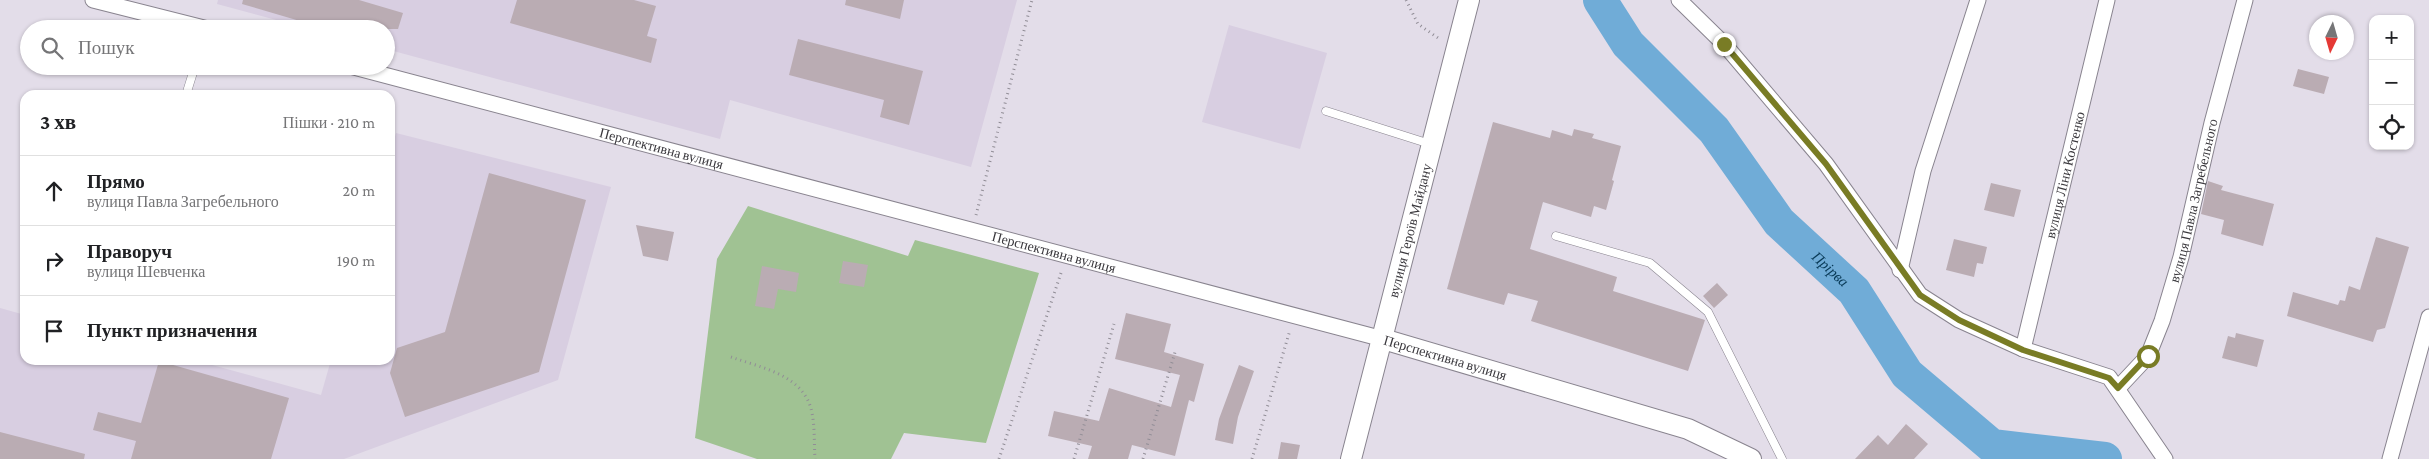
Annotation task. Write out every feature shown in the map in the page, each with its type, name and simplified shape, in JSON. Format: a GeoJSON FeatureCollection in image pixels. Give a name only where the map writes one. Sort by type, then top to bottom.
{"type":"FeatureCollection","features":[{"type":"Feature","properties":{"kind":"street"},"geometry":{"type":"LineString","coordinates":[[92,0],[137,6],[180,20]]}},
{"type":"Feature","properties":{"kind":"street","name":"вулиця Героїв Майдану"},"geometry":{"type":"LineString","coordinates":[[1351,459],[1468,0]]}},
{"type":"Feature","properties":{"kind":"street"},"geometry":{"type":"LineString","coordinates":[[1679,0],[1724,44],[1826,164],[1900,270],[1920,295],[1959,320],[2023,350],[2109,378],[2118,388],[2165,459]]}},
{"type":"Feature","properties":{"kind":"street"},"geometry":{"type":"LineString","coordinates":[[1900,270],[1923,171],[1978,0]]}},
{"type":"Feature","properties":{"kind":"street","name":"вулиця Ліни Костенко"},"geometry":{"type":"LineString","coordinates":[[2023,350],[2108,0]]}},
{"type":"Feature","properties":{"kind":"street","name":"вулиця Павла Загребельного"},"geometry":{"type":"LineString","coordinates":[[2118,388],[2148,356],[2162,322],[2181,257],[2212,123],[2245,0]]}},
{"type":"Feature","properties":{"kind":"street","name":"Перспективна вулиця"},"geometry":{"type":"LineString","coordinates":[[384,75],[1383,339],[1688,430],[1751,459]]}},
{"type":"Feature","properties":{"kind":"street"},"geometry":{"type":"LineString","coordinates":[[2390,459],[2429,318]]}},
{"type":"Feature","properties":{"kind":"lane"},"geometry":{"type":"LineString","coordinates":[[188,90],[192,75]]}},
{"type":"Feature","properties":{"kind":"lane"},"geometry":{"type":"LineString","coordinates":[[1326,111],[1432,145]]}},
{"type":"Feature","properties":{"kind":"lane"},"geometry":{"type":"LineString","coordinates":[[1556,236],[1650,264],[1708,312],[1782,459]]}},
{"type":"Feature","properties":{"kind":"path"},"geometry":{"type":"LineString","coordinates":[[972,230],[1032,0]]}},
{"type":"Feature","properties":{"kind":"path"},"geometry":{"type":"LineString","coordinates":[[1406,0],[1418,24],[1456,50]]}},
{"type":"Feature","properties":{"kind":"path"},"geometry":{"type":"LineString","coordinates":[[1000,459],[1067,256]]}},
{"type":"Feature","properties":{"kind":"path"},"geometry":{"type":"LineString","coordinates":[[1252,459],[1294,316]]}},
{"type":"Feature","properties":{"kind":"path"},"geometry":{"type":"LineString","coordinates":[[1074,459],[1114,324]]}},
{"type":"Feature","properties":{"kind":"path"},"geometry":{"type":"LineString","coordinates":[[1143,459],[1176,350]]}},
{"type":"Feature","properties":{"kind":"path"},"geometry":{"type":"LineString","coordinates":[[731,357],[783,375],[800,387],[812,412],[815,459]]}},
{"type":"Feature","properties":{"kind":"shaded area"},"geometry":{"type":"Polygon","coordinates":[[[218,0],[1017,0],[971,167],[730,100],[720,139],[395,51],[395,20],[277,20],[217,4],[218,0]]]}},
{"type":"Feature","properties":{"kind":"shaded area"},"geometry":{"type":"Polygon","coordinates":[[[1229,25],[1327,53],[1300,149],[1202,122],[1229,25]]]}},
{"type":"Feature","properties":{"kind":"shaded area"},"geometry":{"type":"Polygon","coordinates":[[[396,133],[611,187],[558,380],[344,459],[0,459],[0,308],[20,314],[20,365],[212,365],[321,395],[330,365],[395,365],[396,133]]]}},
{"type":"Feature","properties":{"kind":"green space"},"geometry":{"type":"Polygon","coordinates":[[[748,206],[908,256],[915,240],[1039,273],[986,443],[904,433],[891,459],[757,459],[695,438],[717,259],[748,206]]]}},
{"type":"Feature","properties":{"kind":"building"},"geometry":{"type":"Polygon","coordinates":[[[243,0],[359,0],[403,13],[398,29],[395,29],[395,20],[296,20],[242,4],[243,0]]]}},
{"type":"Feature","properties":{"kind":"building"},"geometry":{"type":"Polygon","coordinates":[[[517,0],[634,0],[656,6],[647,36],[657,39],[651,63],[510,23],[517,0]]]}},
{"type":"Feature","properties":{"kind":"building"},"geometry":{"type":"Polygon","coordinates":[[[846,0],[904,0],[900,19],[845,5],[846,0]]]}},
{"type":"Feature","properties":{"kind":"building"},"geometry":{"type":"Polygon","coordinates":[[[798,39],[923,71],[909,125],[880,117],[884,100],[789,75],[798,39]]]}},
{"type":"Feature","properties":{"kind":"building"},"geometry":{"type":"Polygon","coordinates":[[[2298,69],[2329,77],[2324,94],[2293,86],[2298,69]]]}},
{"type":"Feature","properties":{"kind":"building"},"geometry":{"type":"Polygon","coordinates":[[[1493,122],[1550,138],[1552,130],[1572,136],[1574,129],[1594,134],[1592,138],[1621,146],[1606,210],[1594,206],[1591,217],[1543,202],[1530,249],[1617,277],[1613,291],[1705,320],[1688,371],[1531,321],[1538,301],[1508,293],[1504,305],[1447,289],[1493,122]]]}},
{"type":"Feature","properties":{"kind":"building"},"geometry":{"type":"Polygon","coordinates":[[[489,173],[586,200],[539,372],[405,417],[390,373],[392,365],[395,365],[397,348],[445,332],[489,173]]]}},
{"type":"Feature","properties":{"kind":"building"},"geometry":{"type":"Polygon","coordinates":[[[2208,181],[2223,186],[2221,190],[2274,204],[2263,246],[2221,234],[2224,220],[2201,214],[2208,181]]]}},
{"type":"Feature","properties":{"kind":"building"},"geometry":{"type":"Polygon","coordinates":[[[1991,183],[2021,190],[2014,217],[1984,210],[1991,183]]]}},
{"type":"Feature","properties":{"kind":"building"},"geometry":{"type":"Polygon","coordinates":[[[636,225],[674,232],[668,261],[643,256],[636,225]]]}},
{"type":"Feature","properties":{"kind":"building"},"geometry":{"type":"Polygon","coordinates":[[[2376,237],[2409,247],[2385,328],[2377,330],[2373,342],[2287,316],[2293,292],[2338,305],[2340,300],[2345,301],[2349,286],[2360,290],[2376,237]]]}},
{"type":"Feature","properties":{"kind":"building"},"geometry":{"type":"Polygon","coordinates":[[[1954,239],[1987,247],[1983,264],[1977,263],[1974,277],[1946,270],[1954,239]]]}},
{"type":"Feature","properties":{"kind":"building"},"geometry":{"type":"Polygon","coordinates":[[[843,261],[868,265],[864,287],[839,283],[843,261]]]}},
{"type":"Feature","properties":{"kind":"building"},"geometry":{"type":"Polygon","coordinates":[[[762,266],[799,273],[796,292],[778,289],[774,309],[755,306],[762,266]]]}},
{"type":"Feature","properties":{"kind":"building"},"geometry":{"type":"Polygon","coordinates":[[[1717,283],[1728,295],[1714,308],[1703,296],[1717,283]]]}},
{"type":"Feature","properties":{"kind":"building"},"geometry":{"type":"Polygon","coordinates":[[[1126,313],[1171,324],[1164,352],[1204,364],[1194,402],[1189,400],[1175,456],[1132,445],[1128,459],[1088,459],[1092,446],[1048,436],[1054,411],[1099,421],[1109,388],[1171,407],[1180,375],[1115,359],[1126,313]]]}},
{"type":"Feature","properties":{"kind":"building"},"geometry":{"type":"Polygon","coordinates":[[[2236,333],[2264,340],[2257,367],[2222,358],[2228,336],[2235,338],[2236,333]]]}},
{"type":"Feature","properties":{"kind":"building"},"geometry":{"type":"Polygon","coordinates":[[[158,365],[173,365],[289,398],[271,459],[131,459],[136,441],[93,430],[98,412],[141,423],[158,365]]]}},
{"type":"Feature","properties":{"kind":"building"},"geometry":{"type":"Polygon","coordinates":[[[1239,365],[1254,371],[1238,417],[1233,444],[1215,440],[1219,419],[1239,365]]]}},
{"type":"Feature","properties":{"kind":"building"},"geometry":{"type":"Polygon","coordinates":[[[1906,424],[1928,444],[1914,459],[1855,459],[1878,435],[1888,445],[1906,424]]]}},
{"type":"Feature","properties":{"kind":"building"},"geometry":{"type":"Polygon","coordinates":[[[0,432],[85,454],[84,459],[0,459],[0,432]]]}},
{"type":"Feature","properties":{"kind":"building"},"geometry":{"type":"Polygon","coordinates":[[[1281,442],[1300,445],[1297,459],[1278,459],[1281,442]]]}},
{"type":"Feature","properties":{"kind":"waterway","name":"Прірва"},"geometry":{"type":"LineString","coordinates":[[1600,0],[1628,44],[1714,130],[1779,222],[1854,291],[1907,374],[1992,446],[2105,459]]}},
{"type":"Feature","properties":{"kind":"route"},"geometry":{"type":"LineString","coordinates":[[1724,44],[1826,164],[1900,270],[1920,295],[1959,320],[2023,350],[2109,378],[2118,388],[2148,356]]}}]}
